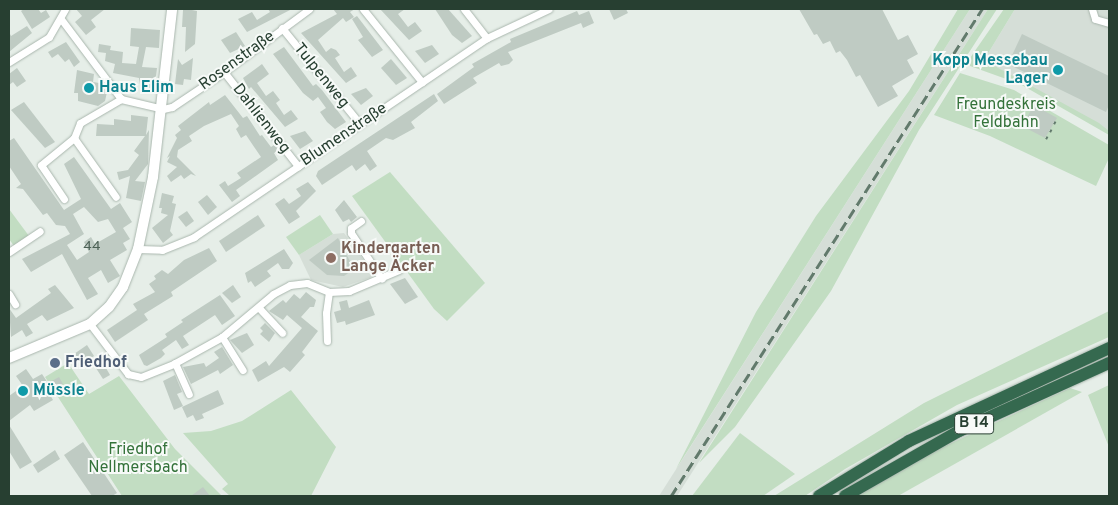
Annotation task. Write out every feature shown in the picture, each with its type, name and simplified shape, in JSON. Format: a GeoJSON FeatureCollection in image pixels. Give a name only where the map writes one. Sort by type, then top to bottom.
{"type":"FeatureCollection","features":[{"type":"Feature","properties":{"kind":"highway","name":"B 14"},"geometry":{"type":"LineString","coordinates":[[819,496],[909,441],[1109,348]]}},
{"type":"Feature","properties":{"kind":"highway","name":"B 14"},"geometry":{"type":"LineString","coordinates":[[844,496],[959,431],[1109,363]]}},
{"type":"Feature","properties":{"kind":"street"},"geometry":{"type":"LineString","coordinates":[[9,62],[49,37],[65,9]]}},
{"type":"Feature","properties":{"kind":"street"},"geometry":{"type":"LineString","coordinates":[[9,358],[90,324],[109,308],[123,287],[138,250],[154,177],[163,109],[172,9]]}},
{"type":"Feature","properties":{"kind":"street","name":"Rosenstraße"},"geometry":{"type":"LineString","coordinates":[[163,109],[172,107],[224,72],[309,9]]}},
{"type":"Feature","properties":{"kind":"street"},"geometry":{"type":"LineString","coordinates":[[363,9],[422,82]]}},
{"type":"Feature","properties":{"kind":"street"},"geometry":{"type":"LineString","coordinates":[[464,9],[488,38]]}},
{"type":"Feature","properties":{"kind":"street","name":"Blumenstraße"},"geometry":{"type":"LineString","coordinates":[[138,250],[162,250],[194,237],[488,38],[549,9]]}},
{"type":"Feature","properties":{"kind":"street"},"geometry":{"type":"LineString","coordinates":[[1092,9],[1095,19],[1109,23]]}},
{"type":"Feature","properties":{"kind":"street"},"geometry":{"type":"LineString","coordinates":[[61,19],[121,99],[163,109]]}},
{"type":"Feature","properties":{"kind":"street","name":"Tulpenweg"},"geometry":{"type":"LineString","coordinates":[[282,28],[360,124]]}},
{"type":"Feature","properties":{"kind":"street","name":"Dahlienweg"},"geometry":{"type":"LineString","coordinates":[[224,72],[298,166]]}},
{"type":"Feature","properties":{"kind":"street"},"geometry":{"type":"LineString","coordinates":[[64,199],[42,166],[74,138],[80,123],[121,99]]}},
{"type":"Feature","properties":{"kind":"street"},"geometry":{"type":"LineString","coordinates":[[74,138],[116,197]]}},
{"type":"Feature","properties":{"kind":"street"},"geometry":{"type":"LineString","coordinates":[[361,221],[351,228],[351,233],[382,279]]}},
{"type":"Feature","properties":{"kind":"street"},"geometry":{"type":"LineString","coordinates":[[9,252],[40,231]]}},
{"type":"Feature","properties":{"kind":"street"},"geometry":{"type":"LineString","coordinates":[[90,324],[118,364],[134,377],[175,363],[222,337],[281,289],[298,283],[330,292],[349,291],[382,279],[399,270]]}},
{"type":"Feature","properties":{"kind":"street"},"geometry":{"type":"LineString","coordinates":[[327,341],[326,313],[330,292]]}},
{"type":"Feature","properties":{"kind":"street"},"geometry":{"type":"LineString","coordinates":[[9,294],[15,304]]}},
{"type":"Feature","properties":{"kind":"street"},"geometry":{"type":"LineString","coordinates":[[259,308],[282,333]]}},
{"type":"Feature","properties":{"kind":"street"},"geometry":{"type":"LineString","coordinates":[[222,337],[243,370]]}},
{"type":"Feature","properties":{"kind":"street"},"geometry":{"type":"LineString","coordinates":[[175,363],[189,394]]}},
{"type":"Feature","properties":{"kind":"shaded area"},"geometry":{"type":"Polygon","coordinates":[[[970,9],[988,9],[677,496],[659,496],[970,9]]]}},
{"type":"Feature","properties":{"kind":"shaded area"},"geometry":{"type":"Polygon","coordinates":[[[1015,9],[1109,9],[1109,131],[984,60],[1015,9]]]}},
{"type":"Feature","properties":{"kind":"shaded area","name":"Kindergarten Lange Äcker"},"geometry":{"type":"Polygon","coordinates":[[[344,233],[375,276],[343,287],[311,280],[299,255],[333,234],[344,233]]]}},
{"type":"Feature","properties":{"kind":"green space"},"geometry":{"type":"Polygon","coordinates":[[[958,9],[970,9],[676,469],[756,312],[816,216],[909,91],[958,9]]]}},
{"type":"Feature","properties":{"kind":"green space"},"geometry":{"type":"Polygon","coordinates":[[[988,9],[997,9],[919,130],[831,291],[735,427],[699,463],[988,9]]]}},
{"type":"Feature","properties":{"kind":"green space"},"geometry":{"type":"Polygon","coordinates":[[[1004,9],[1015,9],[984,60],[1099,123],[1109,131],[1109,135],[1020,84],[970,66],[970,58],[1004,9]]]}},
{"type":"Feature","properties":{"kind":"green space","name":"Freundeskreis Feldbahn"},"geometry":{"type":"Polygon","coordinates":[[[960,73],[1014,90],[1109,145],[1109,158],[1096,186],[990,136],[934,115],[960,73]]]}},
{"type":"Feature","properties":{"kind":"green space"},"geometry":{"type":"Polygon","coordinates":[[[390,172],[485,283],[447,321],[434,309],[352,196],[390,172]]]}},
{"type":"Feature","properties":{"kind":"green space"},"geometry":{"type":"Polygon","coordinates":[[[9,209],[29,236],[14,246],[9,239],[9,209]]]}},
{"type":"Feature","properties":{"kind":"green space"},"geometry":{"type":"Polygon","coordinates":[[[320,215],[333,234],[299,255],[286,237],[320,215]]]}},
{"type":"Feature","properties":{"kind":"green space"},"geometry":{"type":"Polygon","coordinates":[[[1109,311],[1109,337],[957,405],[845,469],[805,496],[774,496],[924,403],[1109,311]]]}},
{"type":"Feature","properties":{"kind":"green space","name":"Friedhof Nellmersbach"},"geometry":{"type":"Polygon","coordinates":[[[68,363],[89,394],[119,376],[175,449],[222,496],[122,496],[45,377],[68,363]]]}},
{"type":"Feature","properties":{"kind":"green space"},"geometry":{"type":"Polygon","coordinates":[[[1109,385],[1108,395],[1109,447],[1088,395],[1109,385]]]}},
{"type":"Feature","properties":{"kind":"green space"},"geometry":{"type":"Polygon","coordinates":[[[1070,388],[1082,392],[898,496],[857,496],[943,447],[1070,388]]]}},
{"type":"Feature","properties":{"kind":"green space"},"geometry":{"type":"Polygon","coordinates":[[[291,390],[336,447],[311,496],[230,496],[222,489],[228,484],[183,433],[211,431],[242,421],[291,390]]]}},
{"type":"Feature","properties":{"kind":"green space"},"geometry":{"type":"Polygon","coordinates":[[[740,433],[795,474],[763,496],[692,496],[740,433]]]}},
{"type":"Feature","properties":{"kind":"building"},"geometry":{"type":"Polygon","coordinates":[[[24,9],[38,9],[41,13],[46,10],[50,17],[32,29],[21,11],[24,9]]]}},
{"type":"Feature","properties":{"kind":"building"},"geometry":{"type":"Polygon","coordinates":[[[76,9],[105,9],[91,20],[96,27],[86,35],[75,22],[82,16],[76,9]]]}},
{"type":"Feature","properties":{"kind":"building"},"geometry":{"type":"Polygon","coordinates":[[[268,9],[292,9],[247,32],[238,19],[252,12],[257,20],[270,12],[268,9]]]}},
{"type":"Feature","properties":{"kind":"building"},"geometry":{"type":"Polygon","coordinates":[[[333,9],[355,9],[350,12],[354,17],[346,22],[343,18],[318,40],[326,52],[331,48],[336,50],[340,55],[335,58],[344,72],[351,67],[357,76],[346,83],[301,33],[337,14],[333,9]]]}},
{"type":"Feature","properties":{"kind":"building"},"geometry":{"type":"Polygon","coordinates":[[[380,9],[405,9],[398,14],[408,27],[415,22],[422,31],[409,40],[380,9]]]}},
{"type":"Feature","properties":{"kind":"building"},"geometry":{"type":"Polygon","coordinates":[[[435,9],[448,9],[472,36],[462,43],[452,35],[435,9]]]}},
{"type":"Feature","properties":{"kind":"building"},"geometry":{"type":"Polygon","coordinates":[[[609,9],[626,9],[628,13],[614,20],[609,9]]]}},
{"type":"Feature","properties":{"kind":"building"},"geometry":{"type":"Polygon","coordinates":[[[799,9],[882,9],[898,40],[908,35],[918,54],[907,60],[914,73],[892,86],[898,96],[878,107],[860,75],[856,77],[847,60],[840,51],[836,53],[830,41],[823,44],[817,34],[814,35],[799,9]]]}},
{"type":"Feature","properties":{"kind":"building"},"geometry":{"type":"Polygon","coordinates":[[[183,10],[197,11],[195,44],[185,52],[186,27],[182,27],[183,10]]]}},
{"type":"Feature","properties":{"kind":"building"},"geometry":{"type":"Polygon","coordinates":[[[577,11],[579,15],[589,11],[594,23],[583,28],[581,23],[508,52],[513,60],[509,64],[501,66],[499,63],[473,78],[477,83],[444,104],[437,94],[474,67],[472,64],[511,42],[510,39],[577,11]]]}},
{"type":"Feature","properties":{"kind":"building"},"geometry":{"type":"Polygon","coordinates":[[[357,16],[383,50],[372,57],[358,40],[363,37],[352,19],[357,16]]]}},
{"type":"Feature","properties":{"kind":"building"},"geometry":{"type":"Polygon","coordinates":[[[27,26],[32,33],[9,52],[9,32],[11,36],[27,26]]]}},
{"type":"Feature","properties":{"kind":"building"},"geometry":{"type":"Polygon","coordinates":[[[131,28],[160,30],[159,48],[146,47],[142,67],[157,68],[154,92],[141,91],[139,78],[113,73],[115,64],[105,61],[106,53],[98,52],[99,44],[111,46],[110,50],[123,52],[122,63],[136,64],[139,47],[130,46],[131,28]]]}},
{"type":"Feature","properties":{"kind":"building"},"geometry":{"type":"Polygon","coordinates":[[[236,32],[245,46],[230,53],[221,40],[236,32]]]}},
{"type":"Feature","properties":{"kind":"building","name":"Kopp Messebau Lager"},"geometry":{"type":"Polygon","coordinates":[[[1022,34],[1109,76],[1109,105],[1106,112],[1008,64],[1022,34]]]}},
{"type":"Feature","properties":{"kind":"building"},"geometry":{"type":"Polygon","coordinates":[[[66,42],[80,62],[74,67],[69,59],[65,62],[58,54],[52,58],[48,52],[66,42]]]}},
{"type":"Feature","properties":{"kind":"building"},"geometry":{"type":"Polygon","coordinates":[[[432,45],[439,54],[425,63],[415,51],[432,45]]]}},
{"type":"Feature","properties":{"kind":"building"},"geometry":{"type":"Polygon","coordinates":[[[284,47],[313,86],[316,84],[322,90],[346,122],[335,129],[320,112],[326,108],[318,97],[313,101],[303,93],[273,54],[284,47]]]}},
{"type":"Feature","properties":{"kind":"building"},"geometry":{"type":"Polygon","coordinates":[[[193,58],[191,80],[184,79],[183,85],[175,84],[178,59],[182,65],[193,58]]]}},
{"type":"Feature","properties":{"kind":"building"},"geometry":{"type":"Polygon","coordinates":[[[391,59],[407,78],[396,85],[381,68],[391,59]]]}},
{"type":"Feature","properties":{"kind":"building"},"geometry":{"type":"Polygon","coordinates":[[[262,64],[269,74],[257,83],[266,96],[273,91],[280,100],[276,103],[284,115],[291,110],[298,119],[285,127],[251,87],[249,89],[243,78],[262,64]]]}},
{"type":"Feature","properties":{"kind":"building"},"geometry":{"type":"Polygon","coordinates":[[[17,68],[26,81],[17,87],[13,82],[9,85],[9,74],[17,68]]]}},
{"type":"Feature","properties":{"kind":"building","name":"Haus Elim"},"geometry":{"type":"Polygon","coordinates":[[[77,70],[94,74],[93,82],[99,83],[107,92],[105,101],[98,106],[78,101],[78,93],[74,93],[77,70]]]}},
{"type":"Feature","properties":{"kind":"building"},"geometry":{"type":"Polygon","coordinates":[[[366,88],[373,96],[361,105],[351,94],[366,88]]]}},
{"type":"Feature","properties":{"kind":"building"},"geometry":{"type":"Polygon","coordinates":[[[434,94],[438,101],[411,122],[415,128],[393,140],[386,138],[367,151],[377,166],[370,171],[365,164],[356,171],[352,165],[322,185],[316,176],[318,171],[434,94]]]}},
{"type":"Feature","properties":{"kind":"building"},"geometry":{"type":"Polygon","coordinates":[[[225,95],[243,118],[247,116],[260,136],[262,135],[271,147],[274,145],[279,150],[274,153],[278,160],[236,190],[240,196],[232,202],[219,185],[225,181],[228,186],[241,178],[237,173],[261,157],[246,135],[241,138],[236,129],[239,126],[231,114],[204,126],[189,136],[192,141],[178,150],[177,157],[196,176],[191,174],[184,179],[181,175],[171,182],[167,176],[177,167],[167,162],[170,156],[167,158],[177,138],[175,135],[181,130],[178,126],[209,102],[210,105],[225,95]]]}},
{"type":"Feature","properties":{"kind":"building"},"geometry":{"type":"Polygon","coordinates":[[[24,102],[55,142],[45,148],[11,110],[24,102]]]}},
{"type":"Feature","properties":{"kind":"building"},"geometry":{"type":"Polygon","coordinates":[[[1034,105],[1057,118],[1045,138],[1022,126],[1034,105]]]}},
{"type":"Feature","properties":{"kind":"building"},"geometry":{"type":"Polygon","coordinates":[[[131,115],[148,117],[146,135],[149,130],[148,164],[135,181],[145,182],[141,201],[126,198],[130,176],[119,180],[117,172],[128,170],[139,155],[134,151],[145,136],[96,136],[97,124],[114,125],[114,119],[131,121],[131,115]]]}},
{"type":"Feature","properties":{"kind":"building"},"geometry":{"type":"Polygon","coordinates":[[[305,131],[313,141],[300,149],[290,136],[305,131]]]}},
{"type":"Feature","properties":{"kind":"building"},"geometry":{"type":"Polygon","coordinates":[[[14,138],[64,210],[81,199],[64,164],[74,157],[111,209],[120,203],[132,222],[123,228],[130,239],[123,243],[127,250],[110,260],[120,276],[108,283],[101,270],[88,278],[98,294],[87,300],[62,254],[31,272],[22,259],[70,234],[65,226],[56,225],[47,213],[43,215],[23,189],[16,188],[21,184],[9,166],[9,141],[14,138]],[[84,207],[73,214],[84,234],[67,245],[77,260],[89,252],[84,242],[91,237],[95,244],[116,232],[108,219],[98,222],[84,207]]]}},
{"type":"Feature","properties":{"kind":"building"},"geometry":{"type":"Polygon","coordinates":[[[308,182],[316,191],[296,211],[300,217],[289,224],[275,204],[284,198],[289,204],[301,196],[296,189],[308,182]]]}},
{"type":"Feature","properties":{"kind":"building"},"geometry":{"type":"Polygon","coordinates":[[[162,193],[174,196],[172,203],[176,204],[170,231],[173,235],[163,243],[152,228],[168,215],[161,213],[162,208],[159,208],[162,193]]]}},
{"type":"Feature","properties":{"kind":"building"},"geometry":{"type":"Polygon","coordinates":[[[207,195],[217,207],[208,215],[198,202],[207,195]]]}},
{"type":"Feature","properties":{"kind":"building"},"geometry":{"type":"Polygon","coordinates":[[[344,200],[357,217],[351,222],[349,219],[343,222],[335,210],[344,200]]]}},
{"type":"Feature","properties":{"kind":"building"},"geometry":{"type":"Polygon","coordinates":[[[187,211],[194,221],[186,227],[178,217],[187,211]]]}},
{"type":"Feature","properties":{"kind":"building"},"geometry":{"type":"Polygon","coordinates":[[[258,215],[265,226],[226,252],[219,241],[258,215]]]}},
{"type":"Feature","properties":{"kind":"building"},"geometry":{"type":"Polygon","coordinates":[[[338,238],[354,269],[344,276],[327,275],[309,260],[338,238]]]}},
{"type":"Feature","properties":{"kind":"building"},"geometry":{"type":"Polygon","coordinates":[[[209,248],[217,261],[171,292],[173,296],[144,314],[148,320],[115,342],[107,330],[137,310],[133,304],[155,292],[149,284],[156,279],[154,276],[162,270],[168,274],[184,260],[209,248]]]}},
{"type":"Feature","properties":{"kind":"building"},"geometry":{"type":"Polygon","coordinates":[[[284,249],[293,263],[289,269],[282,269],[278,263],[267,271],[271,276],[255,287],[251,281],[248,283],[245,273],[284,249]]]}},
{"type":"Feature","properties":{"kind":"building"},"geometry":{"type":"Polygon","coordinates":[[[405,278],[418,297],[405,304],[390,284],[405,278]]]}},
{"type":"Feature","properties":{"kind":"building"},"geometry":{"type":"Polygon","coordinates":[[[55,285],[74,308],[47,321],[42,315],[27,324],[33,333],[26,337],[22,330],[11,337],[9,308],[16,318],[51,293],[48,289],[55,285]]]}},
{"type":"Feature","properties":{"kind":"building"},"geometry":{"type":"Polygon","coordinates":[[[233,285],[241,297],[232,303],[222,293],[233,285]]]}},
{"type":"Feature","properties":{"kind":"building"},"geometry":{"type":"Polygon","coordinates":[[[306,292],[316,300],[314,307],[310,307],[301,317],[318,331],[302,352],[305,355],[290,372],[284,367],[258,382],[252,370],[266,361],[269,366],[302,328],[287,315],[283,320],[269,311],[283,300],[286,303],[294,294],[300,299],[306,292]]]}},
{"type":"Feature","properties":{"kind":"building"},"geometry":{"type":"Polygon","coordinates":[[[220,295],[235,316],[222,325],[215,315],[183,336],[189,345],[182,349],[176,340],[162,350],[165,354],[161,358],[147,366],[144,365],[139,355],[167,337],[165,334],[183,322],[181,320],[220,295]]]}},
{"type":"Feature","properties":{"kind":"building"},"geometry":{"type":"Polygon","coordinates":[[[347,300],[349,308],[369,300],[375,315],[346,325],[345,321],[337,323],[334,312],[341,310],[339,302],[347,300]]]}},
{"type":"Feature","properties":{"kind":"building"},"geometry":{"type":"Polygon","coordinates":[[[265,323],[275,333],[269,342],[260,334],[263,331],[260,328],[265,323]]]}},
{"type":"Feature","properties":{"kind":"building"},"geometry":{"type":"Polygon","coordinates":[[[247,333],[254,345],[242,353],[230,340],[247,333]]]}},
{"type":"Feature","properties":{"kind":"building"},"geometry":{"type":"Polygon","coordinates":[[[87,345],[94,356],[81,365],[74,354],[87,345]]]}},
{"type":"Feature","properties":{"kind":"building"},"geometry":{"type":"Polygon","coordinates":[[[222,347],[233,365],[220,374],[218,370],[191,384],[183,367],[204,363],[206,367],[219,358],[214,352],[222,347]]]}},
{"type":"Feature","properties":{"kind":"building"},"geometry":{"type":"Polygon","coordinates":[[[102,361],[110,375],[103,379],[94,365],[102,361]]]}},
{"type":"Feature","properties":{"kind":"building"},"geometry":{"type":"Polygon","coordinates":[[[26,369],[33,379],[42,374],[48,383],[59,377],[63,384],[49,393],[53,400],[34,411],[30,405],[9,421],[9,396],[23,386],[16,376],[26,369]]]}},
{"type":"Feature","properties":{"kind":"building"},"geometry":{"type":"Polygon","coordinates":[[[175,375],[182,392],[177,394],[183,406],[174,410],[163,381],[175,375]]]}},
{"type":"Feature","properties":{"kind":"building"},"geometry":{"type":"Polygon","coordinates":[[[218,390],[224,404],[202,414],[204,418],[196,421],[193,415],[187,418],[182,407],[218,390]]]}},
{"type":"Feature","properties":{"kind":"building"},"geometry":{"type":"Polygon","coordinates":[[[9,425],[32,462],[20,469],[9,451],[9,425]]]}},
{"type":"Feature","properties":{"kind":"building"},"geometry":{"type":"Polygon","coordinates":[[[83,442],[117,493],[112,496],[92,496],[64,455],[83,442]]]}},
{"type":"Feature","properties":{"kind":"building"},"geometry":{"type":"Polygon","coordinates":[[[55,450],[60,459],[38,473],[33,465],[55,450]]]}},
{"type":"Feature","properties":{"kind":"building"},"geometry":{"type":"Polygon","coordinates":[[[203,487],[210,496],[191,496],[203,487]]]}},
{"type":"Feature","properties":{"kind":"railway"},"geometry":{"type":"LineString","coordinates":[[671,496],[982,9]]}},
{"type":"Feature","properties":{"kind":"place","name":"Kopp Messebau Lager"},"geometry":{"type":"Point","coordinates":[1058,70]}},
{"type":"Feature","properties":{"kind":"place","name":"Haus Elim"},"geometry":{"type":"Point","coordinates":[89,88]}},
{"type":"Feature","properties":{"kind":"place","name":"Kindergarten Lange Äcker"},"geometry":{"type":"Point","coordinates":[331,258]}},
{"type":"Feature","properties":{"kind":"place","name":"Friedhof"},"geometry":{"type":"Point","coordinates":[55,363]}},
{"type":"Feature","properties":{"kind":"place","name":"Müssle"},"geometry":{"type":"Point","coordinates":[23,391]}}]}
